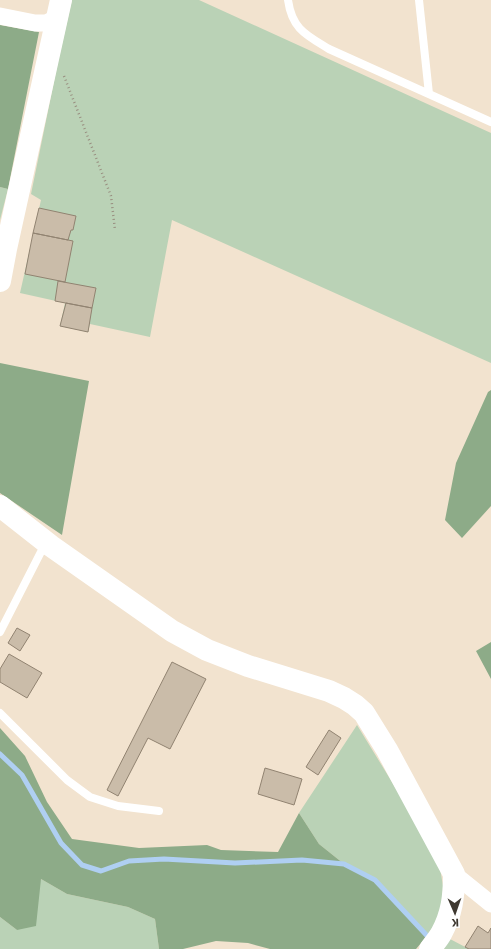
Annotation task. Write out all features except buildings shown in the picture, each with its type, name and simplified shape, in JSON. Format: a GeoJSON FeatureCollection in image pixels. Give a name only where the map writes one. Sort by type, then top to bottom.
{"type":"FeatureCollection","features":[{"type":"Feature","properties":{"kind":"street"},"geometry":{"type":"LineString","coordinates":[[0,16],[35,23],[46,23],[59,9]]}},
{"type":"Feature","properties":{"kind":"street"},"geometry":{"type":"LineString","coordinates":[[0,281],[59,9]]}},
{"type":"Feature","properties":{"kind":"street"},"geometry":{"type":"LineString","coordinates":[[0,506],[46,542],[172,631],[207,650],[248,666],[329,691],[355,705],[364,713],[387,750],[454,874],[491,904]]}},
{"type":"Feature","properties":{"kind":"street"},"geometry":{"type":"LineString","coordinates":[[435,942],[447,922],[451,910],[454,894],[454,874]]}},
{"type":"Feature","properties":{"kind":"lane"},"geometry":{"type":"LineString","coordinates":[[288,0],[291,16],[298,26],[307,35],[329,49],[491,122]]}},
{"type":"Feature","properties":{"kind":"lane"},"geometry":{"type":"LineString","coordinates":[[420,0],[429,94]]}},
{"type":"Feature","properties":{"kind":"lane"},"geometry":{"type":"LineString","coordinates":[[0,632],[46,542]]}},
{"type":"Feature","properties":{"kind":"lane"},"geometry":{"type":"LineString","coordinates":[[0,712],[67,780],[90,797],[118,806],[158,811]]}},
{"type":"Feature","properties":{"kind":"path"},"geometry":{"type":"LineString","coordinates":[[61,70],[111,196],[115,230]]}},
{"type":"Feature","properties":{"kind":"green space"},"geometry":{"type":"Polygon","coordinates":[[[72,0],[199,0],[491,133],[491,363],[172,220],[150,337],[90,324],[88,332],[60,326],[65,303],[20,293],[41,200],[31,194],[72,0]]]}},
{"type":"Feature","properties":{"kind":"green space"},"geometry":{"type":"Polygon","coordinates":[[[0,25],[39,32],[8,189],[0,187],[0,25]]]}},
{"type":"Feature","properties":{"kind":"green space"},"geometry":{"type":"Polygon","coordinates":[[[0,187],[8,189],[0,220],[0,187]]]}},
{"type":"Feature","properties":{"kind":"green space"},"geometry":{"type":"Polygon","coordinates":[[[0,363],[89,381],[62,535],[0,493],[0,363]]]}},
{"type":"Feature","properties":{"kind":"green space"},"geometry":{"type":"Polygon","coordinates":[[[491,390],[491,506],[462,538],[445,520],[456,463],[488,392],[491,390]]]}},
{"type":"Feature","properties":{"kind":"green space"},"geometry":{"type":"Polygon","coordinates":[[[491,642],[491,679],[476,651],[491,642]]]}},
{"type":"Feature","properties":{"kind":"green space"},"geometry":{"type":"Polygon","coordinates":[[[357,725],[411,813],[440,868],[443,886],[442,908],[437,921],[427,936],[375,880],[344,864],[319,844],[299,813],[357,725]]]}},
{"type":"Feature","properties":{"kind":"green space"},"geometry":{"type":"Polygon","coordinates":[[[0,728],[25,756],[47,802],[72,839],[139,848],[207,845],[221,850],[278,852],[299,813],[319,844],[344,864],[375,880],[427,936],[416,949],[270,949],[248,943],[216,941],[183,949],[159,949],[155,919],[128,907],[67,894],[41,879],[36,926],[17,930],[0,917],[0,728]]]}},
{"type":"Feature","properties":{"kind":"green space"},"geometry":{"type":"Polygon","coordinates":[[[41,879],[67,894],[128,907],[155,919],[159,949],[0,949],[0,917],[17,930],[41,879]]]}},
{"type":"Feature","properties":{"kind":"green space"},"geometry":{"type":"Polygon","coordinates":[[[450,939],[469,949],[442,949],[450,939]]]}},
{"type":"Feature","properties":{"kind":"waterway"},"geometry":{"type":"LineString","coordinates":[[0,754],[22,775],[61,843],[82,865],[101,871],[129,861],[164,859],[235,863],[302,860],[344,864],[375,880],[431,940]]}}]}
